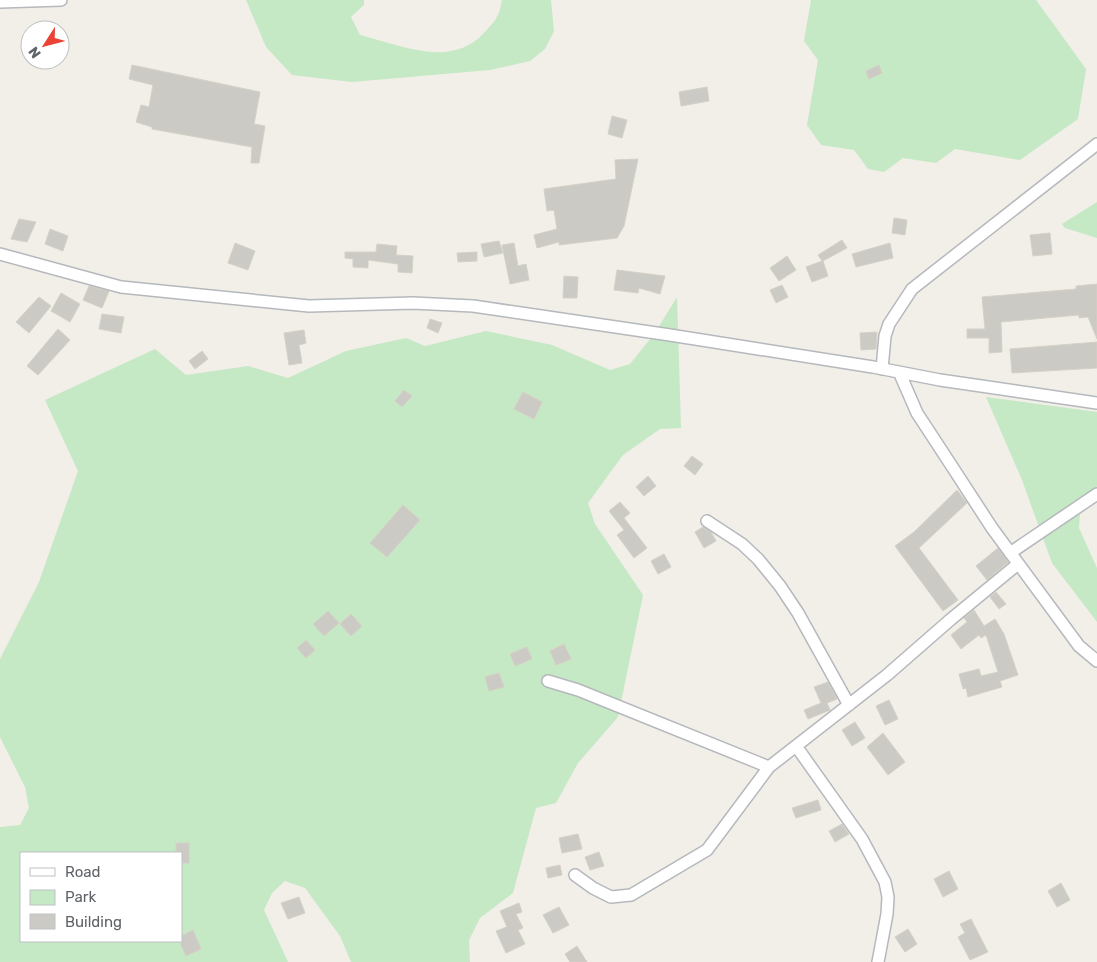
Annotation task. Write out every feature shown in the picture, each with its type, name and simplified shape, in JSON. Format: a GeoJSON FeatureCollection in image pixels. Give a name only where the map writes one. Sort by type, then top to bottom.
{"type":"FeatureCollection","features":[{"type":"Feature","properties":{"kind":"street"},"geometry":{"type":"LineString","coordinates":[[0,2],[61,0]]}},
{"type":"Feature","properties":{"kind":"street"},"geometry":{"type":"LineString","coordinates":[[882,370],[885,336],[889,324],[912,289],[1097,144]]}},
{"type":"Feature","properties":{"kind":"street"},"geometry":{"type":"LineString","coordinates":[[0,254],[122,287],[309,306],[413,303],[473,306],[900,374],[1097,403]]}},
{"type":"Feature","properties":{"kind":"street"},"geometry":{"type":"LineString","coordinates":[[900,374],[917,413],[1010,553],[1079,646],[1097,662]]}},
{"type":"Feature","properties":{"kind":"street"},"geometry":{"type":"LineString","coordinates":[[1010,553],[1097,494]]}},
{"type":"Feature","properties":{"kind":"street"},"geometry":{"type":"LineString","coordinates":[[707,521],[742,544],[758,559],[780,586],[798,613],[850,706]]}},
{"type":"Feature","properties":{"kind":"street"},"geometry":{"type":"LineString","coordinates":[[575,875],[593,888],[612,897],[631,895],[707,850],[769,767],[850,706],[1018,564]]}},
{"type":"Feature","properties":{"kind":"street"},"geometry":{"type":"LineString","coordinates":[[548,681],[578,690],[769,767]]}},
{"type":"Feature","properties":{"kind":"street"},"geometry":{"type":"LineString","coordinates":[[796,746],[862,839],[885,882],[888,897],[887,914],[878,962]]}},
{"type":"Feature","properties":{"kind":"green space"},"geometry":{"type":"Polygon","coordinates":[[[246,0],[364,0],[364,5],[351,17],[360,35],[425,51],[441,52],[456,50],[471,44],[494,21],[500,10],[502,0],[551,0],[554,31],[545,49],[530,61],[490,70],[352,82],[292,75],[266,47],[246,0]]]}},
{"type":"Feature","properties":{"kind":"green space"},"geometry":{"type":"Polygon","coordinates":[[[811,0],[1036,0],[1086,69],[1078,119],[1020,160],[955,149],[936,163],[903,158],[884,172],[868,169],[854,150],[821,145],[807,125],[818,60],[804,41],[811,0]]]}},
{"type":"Feature","properties":{"kind":"green space"},"geometry":{"type":"Polygon","coordinates":[[[1097,202],[1097,238],[1065,228],[1062,224],[1097,202]]]}},
{"type":"Feature","properties":{"kind":"green space"},"geometry":{"type":"Polygon","coordinates":[[[677,297],[681,428],[660,429],[623,455],[588,503],[595,524],[643,595],[618,717],[578,763],[556,803],[536,808],[513,893],[480,918],[469,940],[470,962],[351,962],[340,936],[305,888],[285,881],[272,893],[264,910],[288,962],[0,962],[0,827],[20,825],[29,808],[25,787],[0,737],[0,659],[39,582],[78,471],[45,400],[155,349],[186,375],[248,366],[288,378],[346,351],[406,338],[425,346],[486,331],[552,345],[610,370],[630,364],[655,333],[677,297]]]}},
{"type":"Feature","properties":{"kind":"green space"},"geometry":{"type":"Polygon","coordinates":[[[986,397],[1097,412],[1097,486],[1080,512],[1079,528],[1097,568],[1097,622],[1052,563],[1022,480],[986,397]]]}},
{"type":"Feature","properties":{"kind":"building"},"geometry":{"type":"Polygon","coordinates":[[[132,65],[260,92],[254,124],[265,126],[259,163],[251,163],[252,147],[152,129],[152,127],[136,122],[141,105],[149,107],[153,85],[129,79],[132,65]]]}},
{"type":"Feature","properties":{"kind":"building"},"geometry":{"type":"Polygon","coordinates":[[[879,65],[882,73],[869,79],[866,71],[879,65]]]}},
{"type":"Feature","properties":{"kind":"building"},"geometry":{"type":"Polygon","coordinates":[[[707,87],[709,101],[681,106],[679,92],[707,87]]]}},
{"type":"Feature","properties":{"kind":"building"},"geometry":{"type":"Polygon","coordinates":[[[612,116],[627,120],[622,138],[608,134],[612,116]]]}},
{"type":"Feature","properties":{"kind":"building"},"geometry":{"type":"Polygon","coordinates":[[[638,159],[624,226],[617,238],[559,245],[559,242],[537,248],[534,235],[557,229],[554,210],[547,211],[544,189],[616,179],[615,160],[638,159]]]}},
{"type":"Feature","properties":{"kind":"building"},"geometry":{"type":"Polygon","coordinates":[[[894,218],[907,220],[905,235],[892,233],[894,218]]]}},
{"type":"Feature","properties":{"kind":"building"},"geometry":{"type":"Polygon","coordinates":[[[19,219],[36,222],[27,242],[11,239],[19,219]]]}},
{"type":"Feature","properties":{"kind":"building"},"geometry":{"type":"Polygon","coordinates":[[[50,229],[68,236],[63,251],[45,244],[50,229]]]}},
{"type":"Feature","properties":{"kind":"building"},"geometry":{"type":"Polygon","coordinates":[[[1050,233],[1052,254],[1033,256],[1030,235],[1050,233]]]}},
{"type":"Feature","properties":{"kind":"building"},"geometry":{"type":"Polygon","coordinates":[[[842,240],[847,248],[823,261],[828,276],[812,282],[806,267],[822,261],[818,255],[842,240]]]}},
{"type":"Feature","properties":{"kind":"building"},"geometry":{"type":"Polygon","coordinates":[[[499,241],[503,253],[484,257],[481,244],[499,241]]]}},
{"type":"Feature","properties":{"kind":"building"},"geometry":{"type":"Polygon","coordinates":[[[235,243],[255,251],[248,270],[228,263],[235,243]]]}},
{"type":"Feature","properties":{"kind":"building"},"geometry":{"type":"Polygon","coordinates":[[[514,243],[518,266],[526,264],[529,280],[510,284],[502,245],[514,243]]]}},
{"type":"Feature","properties":{"kind":"building"},"geometry":{"type":"Polygon","coordinates":[[[890,243],[893,258],[856,267],[852,254],[890,243]]]}},
{"type":"Feature","properties":{"kind":"building"},"geometry":{"type":"Polygon","coordinates":[[[377,244],[397,246],[396,255],[413,256],[412,273],[398,272],[398,264],[368,260],[368,268],[353,267],[353,259],[345,258],[345,252],[376,252],[377,244]]]}},
{"type":"Feature","properties":{"kind":"building"},"geometry":{"type":"Polygon","coordinates":[[[477,252],[477,261],[458,262],[457,253],[477,252]]]}},
{"type":"Feature","properties":{"kind":"building"},"geometry":{"type":"Polygon","coordinates":[[[787,256],[796,270],[779,281],[770,268],[787,256]]]}},
{"type":"Feature","properties":{"kind":"building"},"geometry":{"type":"Polygon","coordinates":[[[617,270],[665,276],[660,294],[639,288],[638,293],[614,290],[617,270]]]}},
{"type":"Feature","properties":{"kind":"building"},"geometry":{"type":"Polygon","coordinates":[[[564,276],[578,277],[577,298],[563,298],[564,276]]]}},
{"type":"Feature","properties":{"kind":"building"},"geometry":{"type":"Polygon","coordinates":[[[1097,284],[1097,339],[1088,317],[1079,318],[1079,315],[1001,322],[1002,352],[989,353],[989,338],[967,338],[967,329],[985,329],[982,297],[1076,289],[1076,286],[1097,284]]]}},
{"type":"Feature","properties":{"kind":"building"},"geometry":{"type":"Polygon","coordinates":[[[782,285],[788,297],[776,303],[770,290],[782,285]]]}},
{"type":"Feature","properties":{"kind":"building"},"geometry":{"type":"Polygon","coordinates":[[[89,286],[109,291],[102,308],[83,300],[89,286]]]}},
{"type":"Feature","properties":{"kind":"building"},"geometry":{"type":"Polygon","coordinates":[[[61,293],[80,304],[70,322],[51,311],[61,293]]]}},
{"type":"Feature","properties":{"kind":"building"},"geometry":{"type":"Polygon","coordinates":[[[39,297],[51,306],[29,333],[16,322],[39,297]]]}},
{"type":"Feature","properties":{"kind":"building"},"geometry":{"type":"Polygon","coordinates":[[[102,314],[124,317],[121,333],[99,329],[102,314]]]}},
{"type":"Feature","properties":{"kind":"building"},"geometry":{"type":"Polygon","coordinates":[[[430,319],[442,323],[438,333],[427,328],[430,319]]]}},
{"type":"Feature","properties":{"kind":"building"},"geometry":{"type":"Polygon","coordinates":[[[58,329],[70,340],[38,375],[27,366],[58,329]]]}},
{"type":"Feature","properties":{"kind":"building"},"geometry":{"type":"Polygon","coordinates":[[[304,330],[306,343],[299,345],[302,363],[289,365],[284,333],[304,330]]]}},
{"type":"Feature","properties":{"kind":"building"},"geometry":{"type":"Polygon","coordinates":[[[877,332],[876,349],[861,350],[860,333],[877,332]]]}},
{"type":"Feature","properties":{"kind":"building"},"geometry":{"type":"Polygon","coordinates":[[[1097,342],[1097,368],[1012,373],[1010,349],[1097,342]]]}},
{"type":"Feature","properties":{"kind":"building"},"geometry":{"type":"Polygon","coordinates":[[[202,351],[208,359],[195,369],[189,361],[202,351]]]}},
{"type":"Feature","properties":{"kind":"building"},"geometry":{"type":"Polygon","coordinates":[[[404,390],[412,396],[402,407],[395,401],[404,390]]]}},
{"type":"Feature","properties":{"kind":"building"},"geometry":{"type":"Polygon","coordinates":[[[523,392],[542,402],[534,419],[514,409],[523,392]]]}},
{"type":"Feature","properties":{"kind":"building"},"geometry":{"type":"Polygon","coordinates":[[[692,456],[703,464],[695,475],[684,466],[692,456]]]}},
{"type":"Feature","properties":{"kind":"building"},"geometry":{"type":"Polygon","coordinates":[[[648,476],[656,486],[644,496],[636,487],[648,476]]]}},
{"type":"Feature","properties":{"kind":"building"},"geometry":{"type":"Polygon","coordinates":[[[957,490],[967,503],[919,548],[958,600],[943,611],[895,546],[914,532],[957,490]]]}},
{"type":"Feature","properties":{"kind":"building"},"geometry":{"type":"Polygon","coordinates":[[[620,502],[630,513],[624,518],[647,548],[634,558],[617,535],[624,530],[609,511],[620,502]]]}},
{"type":"Feature","properties":{"kind":"building"},"geometry":{"type":"Polygon","coordinates":[[[403,505],[420,520],[387,557],[370,543],[403,505]]]}},
{"type":"Feature","properties":{"kind":"building"},"geometry":{"type":"Polygon","coordinates":[[[703,527],[711,532],[716,541],[704,548],[695,532],[703,527]]]}},
{"type":"Feature","properties":{"kind":"building"},"geometry":{"type":"Polygon","coordinates":[[[998,548],[1008,562],[987,580],[976,566],[998,548]]]}},
{"type":"Feature","properties":{"kind":"building"},"geometry":{"type":"Polygon","coordinates":[[[664,554],[671,567],[658,574],[651,561],[664,554]]]}},
{"type":"Feature","properties":{"kind":"building"},"geometry":{"type":"Polygon","coordinates":[[[996,592],[1006,604],[999,609],[990,597],[996,592]]]}},
{"type":"Feature","properties":{"kind":"building"},"geometry":{"type":"Polygon","coordinates":[[[974,610],[984,626],[995,619],[1004,634],[1018,675],[1000,681],[1002,687],[968,697],[966,688],[963,689],[959,674],[979,669],[981,676],[998,672],[986,635],[981,638],[979,635],[961,649],[951,635],[967,622],[964,618],[974,610]]]}},
{"type":"Feature","properties":{"kind":"building"},"geometry":{"type":"Polygon","coordinates":[[[328,611],[339,623],[324,636],[313,624],[328,611]]]}},
{"type":"Feature","properties":{"kind":"building"},"geometry":{"type":"Polygon","coordinates":[[[351,614],[362,626],[351,636],[340,624],[351,614]]]}},
{"type":"Feature","properties":{"kind":"building"},"geometry":{"type":"Polygon","coordinates":[[[306,640],[315,650],[306,658],[297,648],[306,640]]]}},
{"type":"Feature","properties":{"kind":"building"},"geometry":{"type":"Polygon","coordinates":[[[564,644],[571,659],[556,665],[550,651],[564,644]]]}},
{"type":"Feature","properties":{"kind":"building"},"geometry":{"type":"Polygon","coordinates":[[[527,647],[532,659],[515,666],[510,654],[527,647]]]}},
{"type":"Feature","properties":{"kind":"building"},"geometry":{"type":"Polygon","coordinates":[[[499,673],[504,687],[489,691],[485,677],[499,673]]]}},
{"type":"Feature","properties":{"kind":"building"},"geometry":{"type":"Polygon","coordinates":[[[828,682],[837,699],[827,703],[830,710],[808,719],[804,710],[821,703],[814,687],[828,682]]]}},
{"type":"Feature","properties":{"kind":"building"},"geometry":{"type":"Polygon","coordinates":[[[889,700],[898,719],[885,725],[876,706],[889,700]]]}},
{"type":"Feature","properties":{"kind":"building"},"geometry":{"type":"Polygon","coordinates":[[[855,722],[865,738],[852,746],[842,730],[855,722]]]}},
{"type":"Feature","properties":{"kind":"building"},"geometry":{"type":"Polygon","coordinates":[[[883,733],[905,762],[888,775],[867,747],[883,733]]]}},
{"type":"Feature","properties":{"kind":"building"},"geometry":{"type":"Polygon","coordinates":[[[818,800],[821,810],[796,818],[792,808],[818,800]]]}},
{"type":"Feature","properties":{"kind":"building"},"geometry":{"type":"Polygon","coordinates":[[[842,824],[849,834],[835,842],[829,831],[842,824]]]}},
{"type":"Feature","properties":{"kind":"building"},"geometry":{"type":"Polygon","coordinates":[[[578,834],[582,849],[562,853],[559,838],[578,834]]]}},
{"type":"Feature","properties":{"kind":"building"},"geometry":{"type":"Polygon","coordinates":[[[176,843],[189,843],[189,863],[182,863],[182,852],[176,852],[176,843]]]}},
{"type":"Feature","properties":{"kind":"building"},"geometry":{"type":"Polygon","coordinates":[[[599,852],[604,866],[590,870],[585,857],[599,852]]]}},
{"type":"Feature","properties":{"kind":"building"},"geometry":{"type":"Polygon","coordinates":[[[560,865],[562,875],[548,878],[546,868],[560,865]]]}},
{"type":"Feature","properties":{"kind":"building"},"geometry":{"type":"Polygon","coordinates":[[[949,871],[958,889],[943,897],[934,879],[949,871]]]}},
{"type":"Feature","properties":{"kind":"building"},"geometry":{"type":"Polygon","coordinates":[[[1061,883],[1070,900],[1057,907],[1048,891],[1061,883]]]}},
{"type":"Feature","properties":{"kind":"building"},"geometry":{"type":"Polygon","coordinates":[[[299,897],[305,913],[288,919],[281,903],[299,897]]]}},
{"type":"Feature","properties":{"kind":"building"},"geometry":{"type":"Polygon","coordinates":[[[519,903],[522,912],[516,914],[523,928],[518,930],[525,944],[506,953],[496,931],[507,927],[500,911],[519,903]]]}},
{"type":"Feature","properties":{"kind":"building"},"geometry":{"type":"Polygon","coordinates":[[[559,907],[569,925],[553,933],[543,915],[559,907]]]}},
{"type":"Feature","properties":{"kind":"building"},"geometry":{"type":"Polygon","coordinates":[[[971,919],[988,952],[970,960],[958,937],[965,933],[960,924],[971,919]]]}},
{"type":"Feature","properties":{"kind":"building"},"geometry":{"type":"Polygon","coordinates":[[[908,929],[917,944],[905,952],[895,937],[908,929]]]}},
{"type":"Feature","properties":{"kind":"building"},"geometry":{"type":"Polygon","coordinates":[[[193,930],[201,949],[186,956],[181,945],[182,936],[193,930]]]}},
{"type":"Feature","properties":{"kind":"building"},"geometry":{"type":"Polygon","coordinates":[[[577,946],[587,962],[570,962],[565,954],[577,946]]]}}]}
